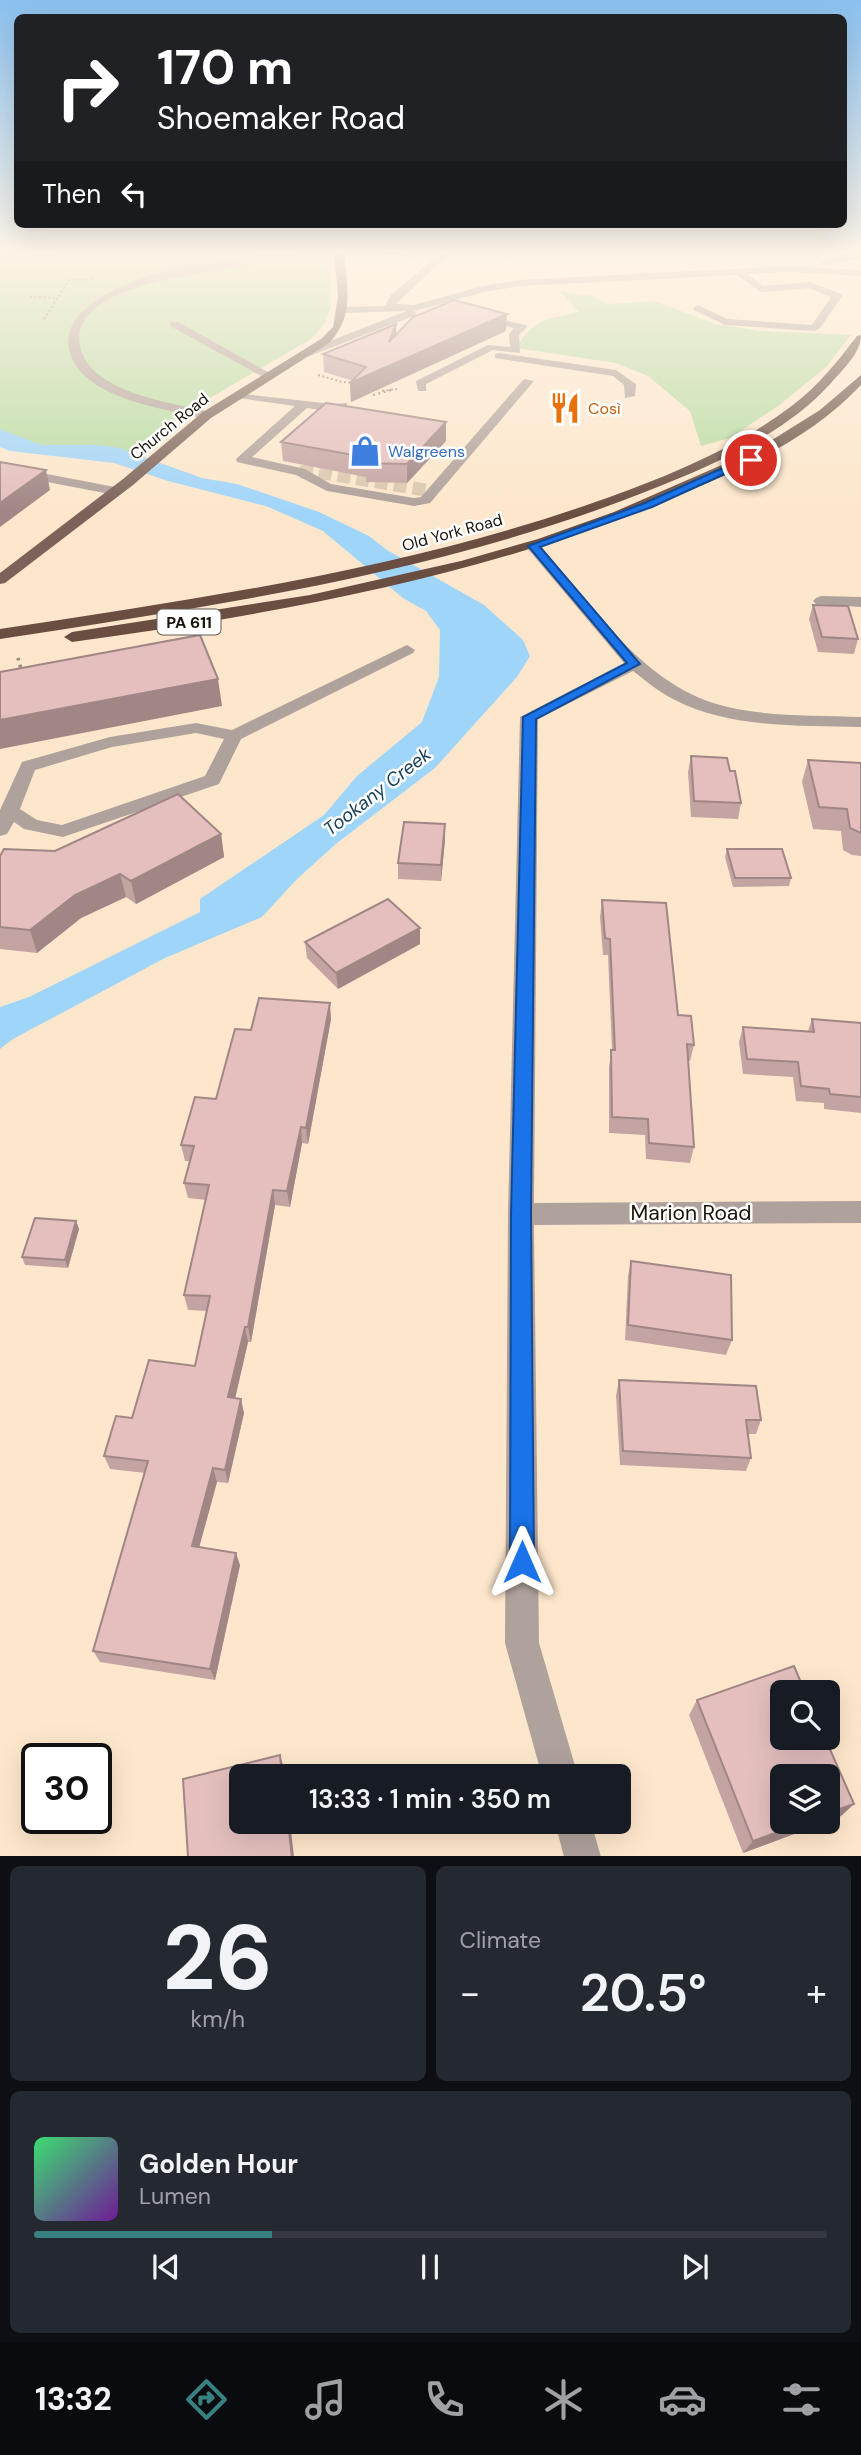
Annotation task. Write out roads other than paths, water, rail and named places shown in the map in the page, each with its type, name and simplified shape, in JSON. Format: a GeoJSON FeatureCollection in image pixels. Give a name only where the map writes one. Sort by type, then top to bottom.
{"type":"FeatureCollection","features":[{"type":"Feature","properties":{"kind":"highway","name":"Old York Road"},"geometry":{"type":"LineString","coordinates":[[0,634],[356,575],[577,514],[654,485],[723,453],[797,408],[828,381],[861,339]]}},
{"type":"Feature","properties":{"kind":"highway","name":"Old York Road"},"geometry":{"type":"LineString","coordinates":[[0,643],[205,620],[314,600],[533,546],[648,505],[751,460],[832,407],[861,378]]}},
{"type":"Feature","properties":{"kind":"main road","name":"Church Road"},"geometry":{"type":"LineString","coordinates":[[0,580],[122,487],[207,415],[327,339]]}},
{"type":"Feature","properties":{"kind":"street"},"geometry":{"type":"LineString","coordinates":[[73,339],[74,350],[88,371],[113,389],[156,404],[207,415]]}},
{"type":"Feature","properties":{"kind":"street"},"geometry":{"type":"LineString","coordinates":[[201,339],[269,376]]}},
{"type":"Feature","properties":{"kind":"street"},"geometry":{"type":"LineString","coordinates":[[303,355],[345,339]]}},
{"type":"Feature","properties":{"kind":"street"},"geometry":{"type":"LineString","coordinates":[[515,339],[516,351]]}},
{"type":"Feature","properties":{"kind":"street"},"geometry":{"type":"LineString","coordinates":[[422,389],[420,383],[492,347],[587,362],[616,373],[630,384],[629,396]]}},
{"type":"Feature","properties":{"kind":"street"},"geometry":{"type":"LineString","coordinates":[[486,355],[616,373]]}},
{"type":"Feature","properties":{"kind":"street"},"geometry":{"type":"LineString","coordinates":[[305,404],[242,459],[300,472],[327,487],[414,502],[425,500],[528,381]]}},
{"type":"Feature","properties":{"kind":"street"},"geometry":{"type":"LineString","coordinates":[[239,395],[333,408],[343,406],[253,387]]}},
{"type":"Feature","properties":{"kind":"street"},"geometry":{"type":"LineString","coordinates":[[0,469],[122,487]]}},
{"type":"Feature","properties":{"kind":"street"},"geometry":{"type":"LineString","coordinates":[[533,546],[634,664],[682,698],[715,710],[756,718],[861,722]]}},
{"type":"Feature","properties":{"kind":"street"},"geometry":{"type":"LineString","coordinates":[[821,601],[861,602]]}},
{"type":"Feature","properties":{"kind":"street"},"geometry":{"type":"LineString","coordinates":[[10,811],[31,825],[63,831],[212,780],[234,736],[407,650]]}},
{"type":"Feature","properties":{"kind":"street"},"geometry":{"type":"LineString","coordinates":[[557,1764],[522,1643],[521,1214],[529,717],[634,664]]}},
{"type":"Feature","properties":{"kind":"street"},"geometry":{"type":"LineString","coordinates":[[0,830],[27,766],[110,742],[196,728],[234,736]]}},
{"type":"Feature","properties":{"kind":"street","name":"Marion Road"},"geometry":{"type":"LineString","coordinates":[[521,1214],[861,1212]]}},
{"type":"Feature","properties":{"kind":"street"},"geometry":{"type":"LineString","coordinates":[[576,1834],[583,1856]]}},
{"type":"Feature","properties":{"kind":"water","name":"Tookany Creek"},"geometry":{"type":"Polygon","coordinates":[[[0,429],[41,445],[99,445],[119,448],[202,478],[237,484],[319,512],[369,536],[387,550],[484,605],[523,640],[530,656],[517,677],[435,768],[337,843],[296,880],[262,917],[165,958],[13,1039],[0,1049],[0,1007],[29,997],[200,912],[200,899],[324,815],[357,776],[422,722],[439,677],[440,630],[426,611],[403,598],[323,531],[266,506],[168,481],[114,463],[10,451],[0,447],[0,429]]]}},
{"type":"Feature","properties":{"kind":"tunnel"},"geometry":{"type":"LineString","coordinates":[[300,472],[311,471],[431,491]]}},
{"type":"Feature","properties":{"kind":"place","name":"Così"},"geometry":{"type":"Point","coordinates":[565,408]}},
{"type":"Feature","properties":{"kind":"place","name":"Walgreens"},"geometry":{"type":"Point","coordinates":[365,451]}}]}
